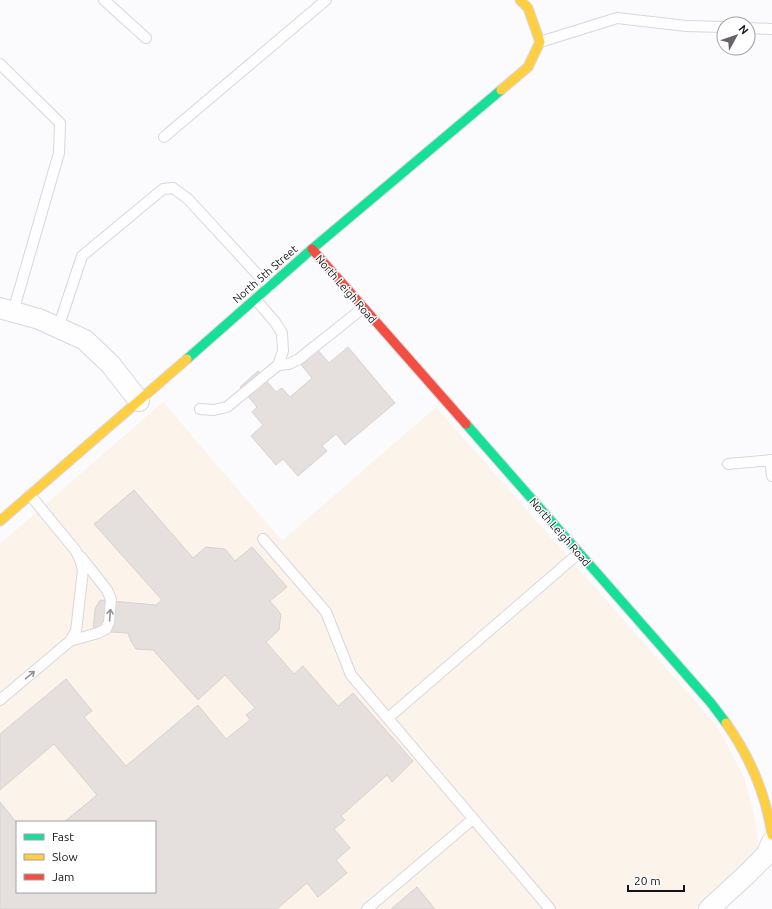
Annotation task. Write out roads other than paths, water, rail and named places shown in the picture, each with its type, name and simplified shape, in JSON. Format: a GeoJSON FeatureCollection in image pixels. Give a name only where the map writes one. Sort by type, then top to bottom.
{"type":"FeatureCollection","features":[{"type":"Feature","properties":{"kind":"street"},"geometry":{"type":"LineString","coordinates":[[520,0],[528,8],[540,42]]}},
{"type":"Feature","properties":{"kind":"street","name":"North 5th Street"},"geometry":{"type":"LineString","coordinates":[[0,521],[312,249],[528,67],[540,42]]}},
{"type":"Feature","properties":{"kind":"street","name":"North Leigh Road"},"geometry":{"type":"LineString","coordinates":[[312,249],[711,703],[741,745],[759,784],[769,814],[772,835]]}},
{"type":"Feature","properties":{"kind":"street"},"geometry":{"type":"LineString","coordinates":[[7,310],[39,319],[85,340],[111,365],[139,401]]}},
{"type":"Feature","properties":{"kind":"street"},"geometry":{"type":"LineString","coordinates":[[709,909],[766,856],[772,842]]}},
{"type":"Feature","properties":{"kind":"lane"},"geometry":{"type":"LineString","coordinates":[[104,0],[146,38]]}},
{"type":"Feature","properties":{"kind":"lane"},"geometry":{"type":"LineString","coordinates":[[164,137],[326,0]]}},
{"type":"Feature","properties":{"kind":"lane"},"geometry":{"type":"LineString","coordinates":[[540,42],[617,18],[686,26],[716,27]]}},
{"type":"Feature","properties":{"kind":"lane"},"geometry":{"type":"LineString","coordinates":[[756,28],[772,29]]}},
{"type":"Feature","properties":{"kind":"lane"},"geometry":{"type":"LineString","coordinates":[[0,64],[60,123],[59,153],[7,310]]}},
{"type":"Feature","properties":{"kind":"lane"},"geometry":{"type":"LineString","coordinates":[[58,328],[82,256],[163,189],[173,188],[188,199],[268,287]]}},
{"type":"Feature","properties":{"kind":"lane"},"geometry":{"type":"LineString","coordinates":[[200,409],[214,410],[227,407],[278,365],[283,351],[282,333],[275,322],[255,299]]}},
{"type":"Feature","properties":{"kind":"lane"},"geometry":{"type":"LineString","coordinates":[[278,365],[289,364],[299,359],[363,308]]}},
{"type":"Feature","properties":{"kind":"lane"},"geometry":{"type":"LineString","coordinates":[[728,464],[771,460],[772,476]]}},
{"type":"Feature","properties":{"kind":"lane"},"geometry":{"type":"LineString","coordinates":[[30,495],[107,590],[111,599],[109,622],[106,629],[98,633],[70,641]]}},
{"type":"Feature","properties":{"kind":"lane"},"geometry":{"type":"LineString","coordinates":[[263,539],[326,612],[351,675],[550,909]]}},
{"type":"Feature","properties":{"kind":"lane"},"geometry":{"type":"LineString","coordinates":[[0,700],[70,641],[76,631],[83,570],[76,551]]}},
{"type":"Feature","properties":{"kind":"lane"},"geometry":{"type":"LineString","coordinates":[[388,718],[578,553]]}},
{"type":"Feature","properties":{"kind":"lane"},"geometry":{"type":"LineString","coordinates":[[367,909],[473,819]]}}]}
